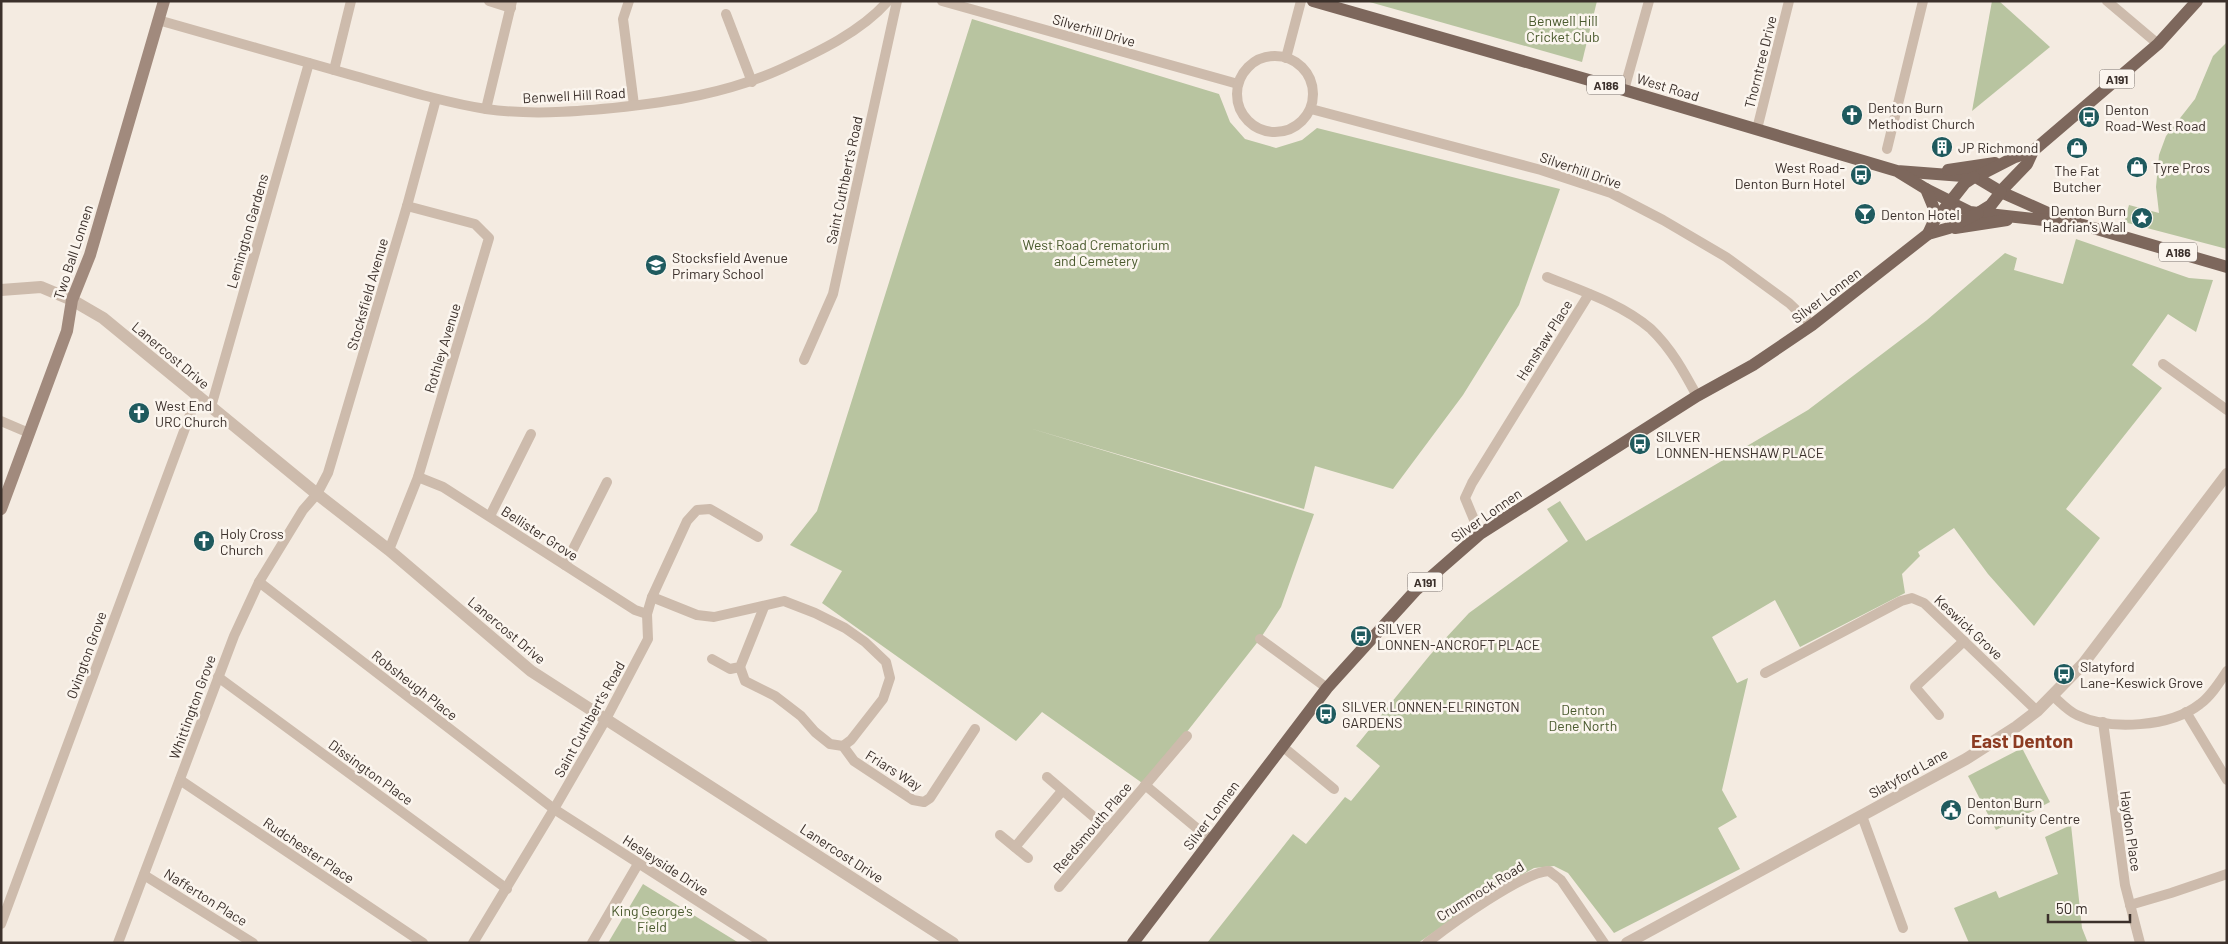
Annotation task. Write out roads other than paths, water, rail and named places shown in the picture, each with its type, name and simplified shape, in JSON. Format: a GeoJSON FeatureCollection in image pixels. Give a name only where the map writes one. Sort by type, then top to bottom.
{"type":"FeatureCollection","features":[{"type":"Feature","properties":{"kind":"main road","name":"Two Ball Lonnen"},"geometry":{"type":"LineString","coordinates":[[1,509],[67,331],[72,300],[90,255],[164,1]]}},
{"type":"Feature","properties":{"kind":"main road","name":"West Road"},"geometry":{"type":"LineString","coordinates":[[1313,1],[1898,171],[1927,175],[1975,177]]}},
{"type":"Feature","properties":{"kind":"main road","name":"A191"},"geometry":{"type":"LineString","coordinates":[[1950,201],[1965,183],[2005,162],[2033,151],[2158,44],[2197,1]]}},
{"type":"Feature","properties":{"kind":"main road","name":"A191"},"geometry":{"type":"LineString","coordinates":[[1978,213],[1991,205],[2027,164],[2033,151]]}},
{"type":"Feature","properties":{"kind":"main road"},"geometry":{"type":"LineString","coordinates":[[1927,175],[2005,162]]}},
{"type":"Feature","properties":{"kind":"main road","name":"West Road"},"geometry":{"type":"LineString","coordinates":[[1898,171],[1926,189],[1950,201]]}},
{"type":"Feature","properties":{"kind":"main road"},"geometry":{"type":"LineString","coordinates":[[2020,172],[2017,188],[2021,201]]}},
{"type":"Feature","properties":{"kind":"main road","name":"A186"},"geometry":{"type":"LineString","coordinates":[[1975,177],[2001,192],[2059,218],[2227,267]]}},
{"type":"Feature","properties":{"kind":"main road"},"geometry":{"type":"LineString","coordinates":[[1926,189],[1933,206],[1934,221]]}},
{"type":"Feature","properties":{"kind":"main road","name":"Silver Lonnen"},"geometry":{"type":"LineString","coordinates":[[1928,234],[1934,221],[1950,201]]}},
{"type":"Feature","properties":{"kind":"main road","name":"A186"},"geometry":{"type":"LineString","coordinates":[[1950,201],[1970,212],[2044,220],[2059,218]]}},
{"type":"Feature","properties":{"kind":"main road","name":"Silver Lonnen"},"geometry":{"type":"LineString","coordinates":[[1133,943],[1328,688],[1416,590],[1480,534],[1696,396],[1752,365],[1812,325],[1928,234],[1949,228],[1978,213]]}},
{"type":"Feature","properties":{"kind":"main road"},"geometry":{"type":"LineString","coordinates":[[1949,228],[1968,227],[2024,217]]}},
{"type":"Feature","properties":{"kind":"street"},"geometry":{"type":"LineString","coordinates":[[334,70],[351,1]]}},
{"type":"Feature","properties":{"kind":"street"},"geometry":{"type":"LineString","coordinates":[[486,109],[512,4],[489,1]]}},
{"type":"Feature","properties":{"kind":"street"},"geometry":{"type":"LineString","coordinates":[[629,1],[623,19],[634,105]]}},
{"type":"Feature","properties":{"kind":"street","name":"Benwell Hill Road"},"geometry":{"type":"LineString","coordinates":[[158,20],[436,99],[486,109],[534,114],[678,100],[752,82],[807,57],[850,32],[879,11],[888,1]]}},
{"type":"Feature","properties":{"kind":"street","name":"Saint Cuthbert's Road"},"geometry":{"type":"LineString","coordinates":[[804,360],[833,294],[897,1]]}},
{"type":"Feature","properties":{"kind":"street","name":"Silverhill Drive"},"geometry":{"type":"LineString","coordinates":[[942,1],[1238,84]]}},
{"type":"Feature","properties":{"kind":"street"},"geometry":{"type":"LineString","coordinates":[[1286,58],[1301,1]]}},
{"type":"Feature","properties":{"kind":"street"},"geometry":{"type":"LineString","coordinates":[[1624,90],[1649,1]]}},
{"type":"Feature","properties":{"kind":"street","name":"Thorntree Drive"},"geometry":{"type":"LineString","coordinates":[[1757,129],[1789,1]]}},
{"type":"Feature","properties":{"kind":"street"},"geometry":{"type":"LineString","coordinates":[[1887,149],[1923,1]]}},
{"type":"Feature","properties":{"kind":"street"},"geometry":{"type":"LineString","coordinates":[[2107,1],[2158,44]]}},
{"type":"Feature","properties":{"kind":"street"},"geometry":{"type":"LineString","coordinates":[[726,14],[752,82]]}},
{"type":"Feature","properties":{"kind":"street"},"geometry":{"type":"LineString","coordinates":[[1274,56],[1286,58],[1298,63],[1309,78],[1313,96],[1311,109],[1296,126],[1286,131],[1275,133],[1264,131],[1253,126],[1245,118],[1238,102],[1238,84],[1243,73],[1257,61],[1274,56]]}},
{"type":"Feature","properties":{"kind":"street","name":"Lemington Gardens"},"geometry":{"type":"LineString","coordinates":[[211,407],[309,63]]}},
{"type":"Feature","properties":{"kind":"street","name":"Stocksfield Avenue"},"geometry":{"type":"LineString","coordinates":[[317,494],[328,473],[407,206],[436,99]]}},
{"type":"Feature","properties":{"kind":"street","name":"Silverhill Drive"},"geometry":{"type":"LineString","coordinates":[[1311,109],[1541,170],[1611,192],[1726,257],[1789,303],[1812,325]]}},
{"type":"Feature","properties":{"kind":"street","name":"Rothley Avenue"},"geometry":{"type":"LineString","coordinates":[[389,550],[418,477],[489,238],[475,224],[407,206]]}},
{"type":"Feature","properties":{"kind":"street"},"geometry":{"type":"LineString","coordinates":[[1547,277],[1589,294]]}},
{"type":"Feature","properties":{"kind":"street","name":"Lanercost Drive"},"geometry":{"type":"LineString","coordinates":[[1,290],[41,287],[72,300],[103,318],[317,494],[389,550],[531,671],[953,943]]}},
{"type":"Feature","properties":{"kind":"street","name":"Henshaw Place"},"geometry":{"type":"LineString","coordinates":[[1480,534],[1465,498],[1472,482],[1589,294],[1621,309],[1651,329],[1677,360],[1696,396]]}},
{"type":"Feature","properties":{"kind":"street"},"geometry":{"type":"LineString","coordinates":[[2163,364],[2227,410]]}},
{"type":"Feature","properties":{"kind":"street","name":"Ovington Grove"},"geometry":{"type":"LineString","coordinates":[[1,924],[197,396]]}},
{"type":"Feature","properties":{"kind":"street"},"geometry":{"type":"LineString","coordinates":[[1,421],[29,432]]}},
{"type":"Feature","properties":{"kind":"street"},"geometry":{"type":"LineString","coordinates":[[490,516],[532,434]]}},
{"type":"Feature","properties":{"kind":"street","name":"Slatyford Lane"},"geometry":{"type":"LineString","coordinates":[[1627,943],[1643,939],[1966,758],[2037,711],[2083,664],[2227,474]]}},
{"type":"Feature","properties":{"kind":"street","name":"Bellister Grove"},"geometry":{"type":"LineString","coordinates":[[418,477],[443,486],[635,610],[647,614]]}},
{"type":"Feature","properties":{"kind":"street"},"geometry":{"type":"LineString","coordinates":[[565,565],[607,482]]}},
{"type":"Feature","properties":{"kind":"street","name":"Whittington Grove"},"geometry":{"type":"LineString","coordinates":[[118,943],[234,636],[259,582],[303,510],[317,494]]}},
{"type":"Feature","properties":{"kind":"street","name":"Saint Cuthbert's Road"},"geometry":{"type":"LineString","coordinates":[[473,943],[554,809],[648,639],[647,614],[652,598],[686,520],[698,510],[710,509],[758,537]]}},
{"type":"Feature","properties":{"kind":"street","name":"Robsheugh Place"},"geometry":{"type":"LineString","coordinates":[[259,582],[554,809]]}},
{"type":"Feature","properties":{"kind":"street"},"geometry":{"type":"LineString","coordinates":[[652,598],[697,615],[714,617],[784,601],[815,613],[845,628],[877,652],[886,662],[890,678],[883,699],[851,740],[843,746]]}},
{"type":"Feature","properties":{"kind":"street","name":"Keswick Grove"},"geometry":{"type":"LineString","coordinates":[[1765,672],[1901,601],[1912,598],[1924,603],[2037,711]]}},
{"type":"Feature","properties":{"kind":"street"},"geometry":{"type":"LineString","coordinates":[[712,659],[730,669],[740,667],[764,607]]}},
{"type":"Feature","properties":{"kind":"street"},"geometry":{"type":"LineString","coordinates":[[1260,639],[1328,688]]}},
{"type":"Feature","properties":{"kind":"street"},"geometry":{"type":"LineString","coordinates":[[1939,715],[1916,687],[1952,655],[1964,641]]}},
{"type":"Feature","properties":{"kind":"street","name":"Friars Way"},"geometry":{"type":"LineString","coordinates":[[740,667],[745,681],[775,696],[801,716],[815,732],[830,744],[843,746],[854,761],[913,800],[924,802],[930,798],[976,729]]}},
{"type":"Feature","properties":{"kind":"street"},"geometry":{"type":"LineString","coordinates":[[2052,696],[2077,715],[2103,722],[2120,726],[2155,722],[2186,712],[2200,704],[2227,671]]}},
{"type":"Feature","properties":{"kind":"street","name":"Dissington Place"},"geometry":{"type":"LineString","coordinates":[[218,677],[507,889]]}},
{"type":"Feature","properties":{"kind":"street"},"geometry":{"type":"LineString","coordinates":[[2186,712],[2227,780]]}},
{"type":"Feature","properties":{"kind":"street","name":"Haydon Place"},"geometry":{"type":"LineString","coordinates":[[2103,722],[2125,885],[2140,943]]}},
{"type":"Feature","properties":{"kind":"street","name":"Reedsmouth Place"},"geometry":{"type":"LineString","coordinates":[[1059,888],[1187,736]]}},
{"type":"Feature","properties":{"kind":"street"},"geometry":{"type":"LineString","coordinates":[[1282,746],[1334,789]]}},
{"type":"Feature","properties":{"kind":"street"},"geometry":{"type":"LineString","coordinates":[[1047,777],[1108,829]]}},
{"type":"Feature","properties":{"kind":"street","name":"Rudchester Place"},"geometry":{"type":"LineString","coordinates":[[180,780],[422,943]]}},
{"type":"Feature","properties":{"kind":"street","name":"Reedsmouth Place"},"geometry":{"type":"LineString","coordinates":[[1146,785],[1211,840]]}},
{"type":"Feature","properties":{"kind":"street"},"geometry":{"type":"LineString","coordinates":[[1014,847],[1062,791]]}},
{"type":"Feature","properties":{"kind":"street","name":"Hesleyside Drive"},"geometry":{"type":"LineString","coordinates":[[554,809],[763,943]]}},
{"type":"Feature","properties":{"kind":"street"},"geometry":{"type":"LineString","coordinates":[[1862,816],[1903,928]]}},
{"type":"Feature","properties":{"kind":"street"},"geometry":{"type":"LineString","coordinates":[[1000,835],[1028,858]]}},
{"type":"Feature","properties":{"kind":"street"},"geometry":{"type":"LineString","coordinates":[[592,943],[638,864]]}},
{"type":"Feature","properties":{"kind":"street","name":"Crummock Road"},"geometry":{"type":"LineString","coordinates":[[1427,943],[1491,898],[1533,874],[1549,871],[1562,880],[1604,943]]}},
{"type":"Feature","properties":{"kind":"street"},"geometry":{"type":"LineString","coordinates":[[2130,905],[2171,894],[2227,874]]}},
{"type":"Feature","properties":{"kind":"street","name":"Nafferton Place"},"geometry":{"type":"LineString","coordinates":[[144,875],[253,943]]}},
{"type":"Feature","properties":{"kind":"place","name":"Denton Burn Methodist Church"},"geometry":{"type":"Point","coordinates":[1852,115]}},
{"type":"Feature","properties":{"kind":"place","name":"Denton Road-West Road"},"geometry":{"type":"Point","coordinates":[2089,117]}},
{"type":"Feature","properties":{"kind":"place","name":"JP Richmond"},"geometry":{"type":"Point","coordinates":[1942,147]}},
{"type":"Feature","properties":{"kind":"place","name":"The Fat Butcher"},"geometry":{"type":"Point","coordinates":[2077,148]}},
{"type":"Feature","properties":{"kind":"place","name":"Tyre Pros"},"geometry":{"type":"Point","coordinates":[2137,167]}},
{"type":"Feature","properties":{"kind":"place","name":"West Road- Denton Burn Hotel"},"geometry":{"type":"Point","coordinates":[1861,175]}},
{"type":"Feature","properties":{"kind":"place","name":"Denton Hotel"},"geometry":{"type":"Point","coordinates":[1865,214]}},
{"type":"Feature","properties":{"kind":"place","name":"Denton Burn Hadrian's Wall"},"geometry":{"type":"Point","coordinates":[2142,218]}},
{"type":"Feature","properties":{"kind":"place","name":"Stocksfield Avenue Primary School"},"geometry":{"type":"Point","coordinates":[656,265]}},
{"type":"Feature","properties":{"kind":"place","name":"West End URC Church"},"geometry":{"type":"Point","coordinates":[139,413]}},
{"type":"Feature","properties":{"kind":"place","name":"SILVER LONNEN-HENSHAW PLACE"},"geometry":{"type":"Point","coordinates":[1640,444]}},
{"type":"Feature","properties":{"kind":"place","name":"Holy Cross Church"},"geometry":{"type":"Point","coordinates":[204,541]}},
{"type":"Feature","properties":{"kind":"place","name":"SILVER LONNEN-ANCROFT PLACE"},"geometry":{"type":"Point","coordinates":[1361,636]}},
{"type":"Feature","properties":{"kind":"place","name":"Slatyford Lane-Keswick Grove"},"geometry":{"type":"Point","coordinates":[2064,674]}},
{"type":"Feature","properties":{"kind":"place","name":"SILVER LONNEN-ELRINGTON GARDENS"},"geometry":{"type":"Point","coordinates":[1326,714]}},
{"type":"Feature","properties":{"kind":"place","name":"Denton Burn Community Centre"},"geometry":{"type":"Point","coordinates":[1951,810]}},
{"type":"Feature","properties":{"kind":"district","name":"East Denton"},"geometry":{"type":"Point","coordinates":[2022,740]}},
{"type":"Feature","properties":{"kind":"park label","name":"Benwell Hill Cricket Club"},"geometry":{"type":"Point","coordinates":[1563,28]}},
{"type":"Feature","properties":{"kind":"park label","name":"West Road Crematorium and Cemetery"},"geometry":{"type":"Point","coordinates":[1096,252]}},
{"type":"Feature","properties":{"kind":"park label","name":"Denton Dene North"},"geometry":{"type":"Point","coordinates":[1583,718]}},
{"type":"Feature","properties":{"kind":"park label","name":"King George's Field"},"geometry":{"type":"Point","coordinates":[652,918]}}]}
